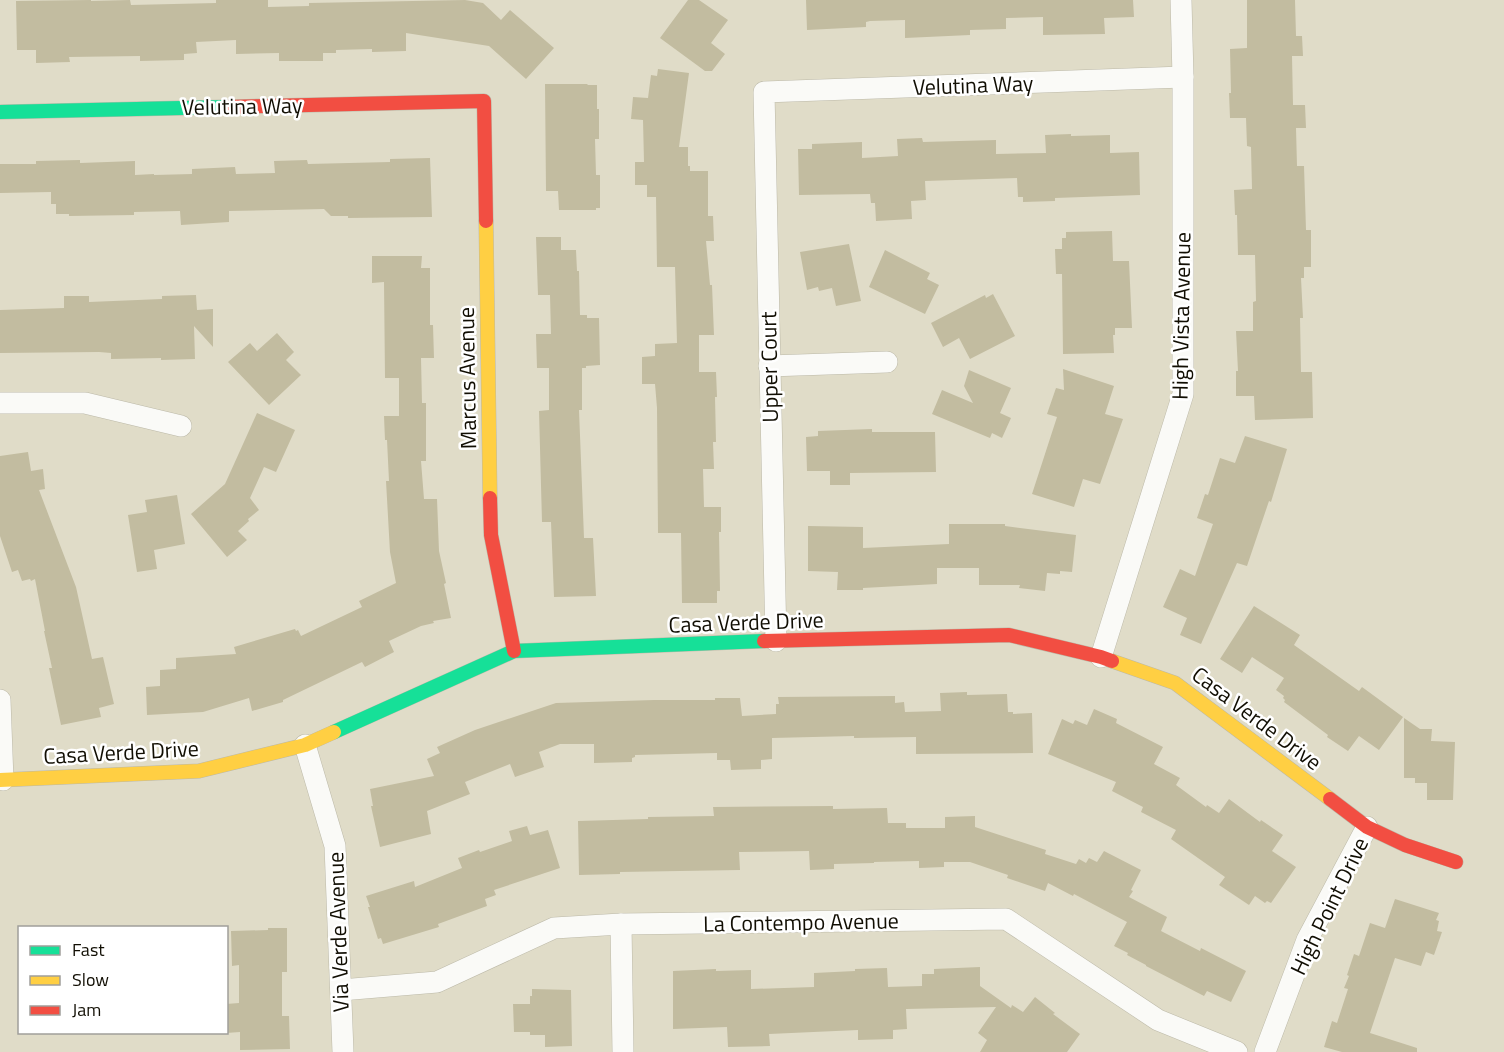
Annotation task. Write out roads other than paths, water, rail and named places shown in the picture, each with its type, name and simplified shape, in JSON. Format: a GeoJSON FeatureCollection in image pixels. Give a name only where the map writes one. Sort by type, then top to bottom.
{"type":"FeatureCollection","features":[{"type":"Feature","properties":{"kind":"street","name":"High Vista Avenue"},"geometry":{"type":"LineString","coordinates":[[1101,657],[1184,394],[1181,0]]}},
{"type":"Feature","properties":{"kind":"street","name":"Velutina Way"},"geometry":{"type":"LineString","coordinates":[[764,92],[1183,77]]}},
{"type":"Feature","properties":{"kind":"street","name":"Upper Court"},"geometry":{"type":"LineString","coordinates":[[764,92],[776,641]]}},
{"type":"Feature","properties":{"kind":"street","name":"Velutina Way"},"geometry":{"type":"LineString","coordinates":[[0,112],[484,101]]}},
{"type":"Feature","properties":{"kind":"street","name":"Marcus Avenue"},"geometry":{"type":"LineString","coordinates":[[484,101],[491,535],[514,651]]}},
{"type":"Feature","properties":{"kind":"street"},"geometry":{"type":"LineString","coordinates":[[769,366],[887,362]]}},
{"type":"Feature","properties":{"kind":"street"},"geometry":{"type":"LineString","coordinates":[[0,403],[85,403],[181,426]]}},
{"type":"Feature","properties":{"kind":"street","name":"Casa Verde Drive"},"geometry":{"type":"LineString","coordinates":[[2,780],[199,771],[305,745],[514,651],[1009,635],[1101,657],[1175,683],[1368,827],[1406,845],[1456,862]]}},
{"type":"Feature","properties":{"kind":"street"},"geometry":{"type":"LineString","coordinates":[[0,700],[2,780]]}},
{"type":"Feature","properties":{"kind":"street","name":"Via Verde Avenue"},"geometry":{"type":"LineString","coordinates":[[305,745],[335,846],[343,1052]]}},
{"type":"Feature","properties":{"kind":"street","name":"High Point Drive"},"geometry":{"type":"LineString","coordinates":[[1266,1052],[1308,940],[1368,827]]}},
{"type":"Feature","properties":{"kind":"street","name":"La Contempo Avenue"},"geometry":{"type":"LineString","coordinates":[[341,990],[437,982],[554,928],[621,924],[1006,919],[1158,1020],[1237,1052]]}},
{"type":"Feature","properties":{"kind":"street"},"geometry":{"type":"LineString","coordinates":[[621,924],[623,1052]]}}]}
